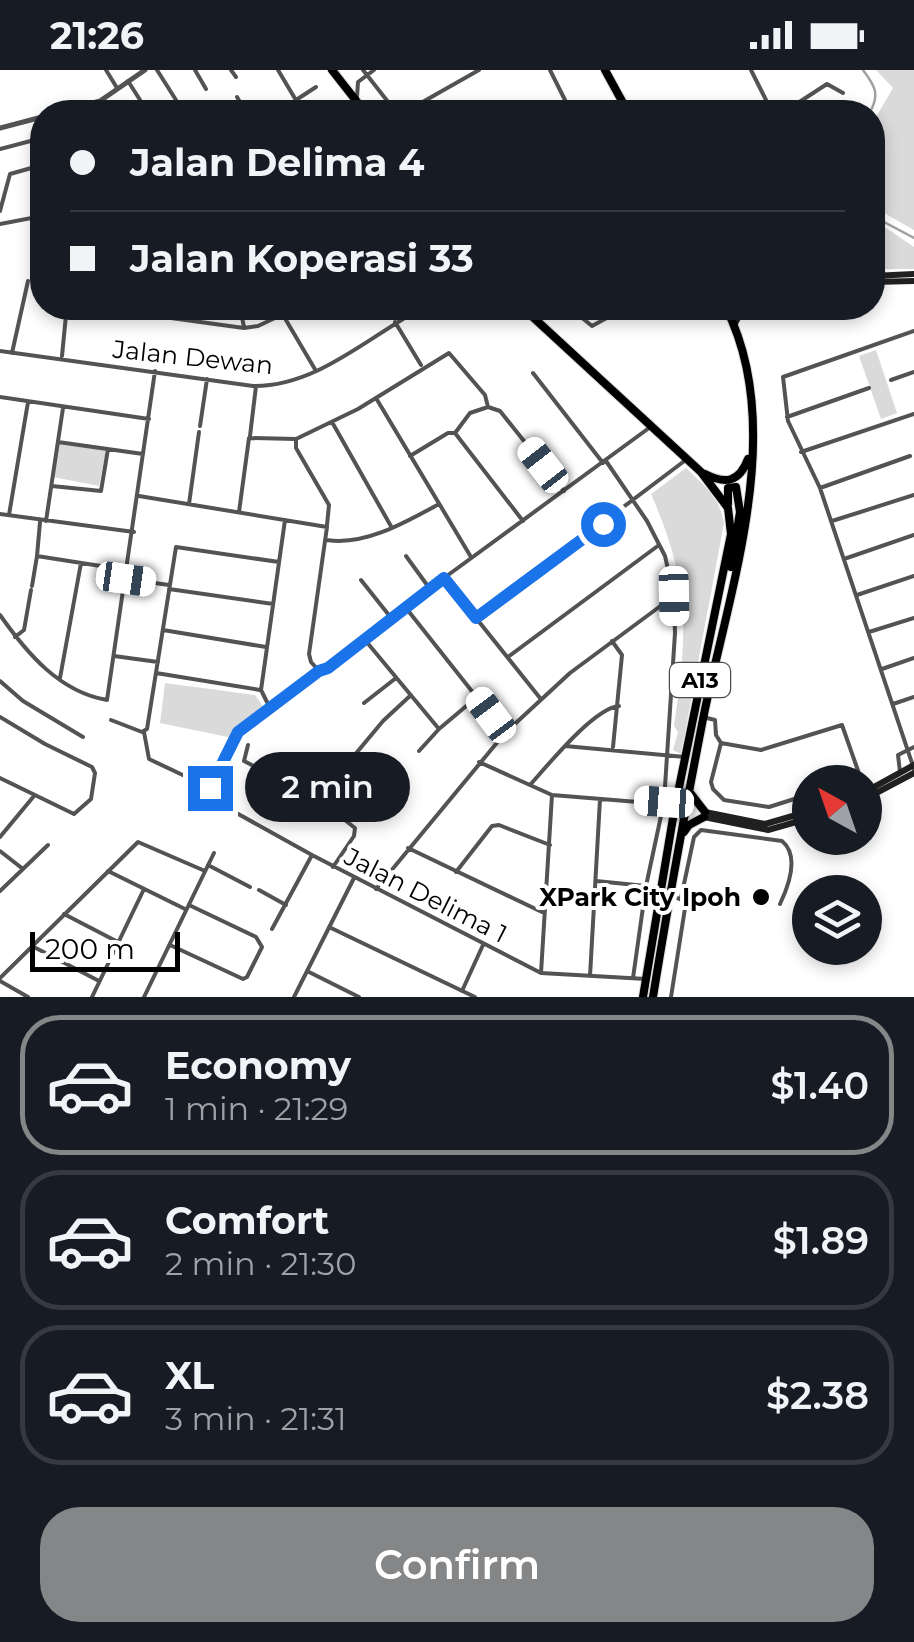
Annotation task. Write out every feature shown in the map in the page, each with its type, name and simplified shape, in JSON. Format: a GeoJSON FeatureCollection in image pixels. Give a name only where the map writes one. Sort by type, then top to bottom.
{"type":"FeatureCollection","features":[{"type":"Feature","properties":{"kind":"main road"},"geometry":{"type":"LineString","coordinates":[[332,70],[355,100]]}},
{"type":"Feature","properties":{"kind":"main road"},"geometry":{"type":"LineString","coordinates":[[605,70],[621,100]]}},
{"type":"Feature","properties":{"kind":"main road"},"geometry":{"type":"LineString","coordinates":[[885,279],[914,278]]}},
{"type":"Feature","properties":{"kind":"main road"},"geometry":{"type":"LineString","coordinates":[[536,320],[686,458],[728,508]]}},
{"type":"Feature","properties":{"kind":"main road","name":"A13"},"geometry":{"type":"LineString","coordinates":[[690,789],[748,499],[750,382],[732,320]]}},
{"type":"Feature","properties":{"kind":"main road"},"geometry":{"type":"LineString","coordinates":[[734,325],[737,320]]}},
{"type":"Feature","properties":{"kind":"main road"},"geometry":{"type":"LineString","coordinates":[[700,472],[721,482],[736,478],[750,450]]}},
{"type":"Feature","properties":{"kind":"main road"},"geometry":{"type":"LineString","coordinates":[[728,508],[726,493],[736,487],[740,512],[728,600]]}},
{"type":"Feature","properties":{"kind":"main road","name":"A13"},"geometry":{"type":"LineString","coordinates":[[643,997],[675,805],[728,549],[732,522],[728,508]]}},
{"type":"Feature","properties":{"kind":"main road"},"geometry":{"type":"LineString","coordinates":[[882,785],[914,768]]}},
{"type":"Feature","properties":{"kind":"main road"},"geometry":{"type":"LineString","coordinates":[[882,786],[914,768]]}},
{"type":"Feature","properties":{"kind":"main road"},"geometry":{"type":"LineString","coordinates":[[653,997],[690,789]]}},
{"type":"Feature","properties":{"kind":"main road"},"geometry":{"type":"LineString","coordinates":[[690,789],[704,815],[760,830],[792,820]]}},
{"type":"Feature","properties":{"kind":"main road"},"geometry":{"type":"LineString","coordinates":[[680,838],[688,825],[704,815]]}},
{"type":"Feature","properties":{"kind":"street"},"geometry":{"type":"LineString","coordinates":[[106,70],[118,88]]}},
{"type":"Feature","properties":{"kind":"street"},"geometry":{"type":"LineString","coordinates":[[98,100],[145,70]]}},
{"type":"Feature","properties":{"kind":"street"},"geometry":{"type":"LineString","coordinates":[[157,70],[176,100]]}},
{"type":"Feature","properties":{"kind":"street"},"geometry":{"type":"LineString","coordinates":[[195,70],[206,88]]}},
{"type":"Feature","properties":{"kind":"street"},"geometry":{"type":"LineString","coordinates":[[231,70],[236,77]]}},
{"type":"Feature","properties":{"kind":"street"},"geometry":{"type":"LineString","coordinates":[[278,70],[296,100],[316,87]]}},
{"type":"Feature","properties":{"kind":"street"},"geometry":{"type":"LineString","coordinates":[[358,100],[358,82],[364,72],[374,70]]}},
{"type":"Feature","properties":{"kind":"street"},"geometry":{"type":"LineString","coordinates":[[426,100],[480,70]]}},
{"type":"Feature","properties":{"kind":"street"},"geometry":{"type":"LineString","coordinates":[[550,70],[565,100]]}},
{"type":"Feature","properties":{"kind":"street"},"geometry":{"type":"LineString","coordinates":[[750,70],[766,100]]}},
{"type":"Feature","properties":{"kind":"street"},"geometry":{"type":"LineString","coordinates":[[364,72],[386,100]]}},
{"type":"Feature","properties":{"kind":"street"},"geometry":{"type":"LineString","coordinates":[[128,81],[140,100]]}},
{"type":"Feature","properties":{"kind":"street"},"geometry":{"type":"LineString","coordinates":[[802,100],[826,84],[843,92]]}},
{"type":"Feature","properties":{"kind":"street"},"geometry":{"type":"LineString","coordinates":[[0,128],[30,120]]}},
{"type":"Feature","properties":{"kind":"street"},"geometry":{"type":"LineString","coordinates":[[0,149],[30,141]]}},
{"type":"Feature","properties":{"kind":"street"},"geometry":{"type":"LineString","coordinates":[[0,211],[10,174],[30,168]]}},
{"type":"Feature","properties":{"kind":"street"},"geometry":{"type":"LineString","coordinates":[[0,224],[30,218]]}},
{"type":"Feature","properties":{"kind":"street"},"geometry":{"type":"LineString","coordinates":[[12,352],[28,281]]}},
{"type":"Feature","properties":{"kind":"street"},"geometry":{"type":"LineString","coordinates":[[62,358],[66,320]]}},
{"type":"Feature","properties":{"kind":"street"},"geometry":{"type":"LineString","coordinates":[[186,320],[244,328],[272,320]]}},
{"type":"Feature","properties":{"kind":"street"},"geometry":{"type":"LineString","coordinates":[[242,320],[244,328]]}},
{"type":"Feature","properties":{"kind":"street"},"geometry":{"type":"LineString","coordinates":[[286,320],[316,372]]}},
{"type":"Feature","properties":{"kind":"street","name":"Jalan Dewan"},"geometry":{"type":"LineString","coordinates":[[0,351],[256,386],[291,383],[316,372],[400,320]]}},
{"type":"Feature","properties":{"kind":"street"},"geometry":{"type":"LineString","coordinates":[[396,322],[422,367]]}},
{"type":"Feature","properties":{"kind":"street"},"geometry":{"type":"LineString","coordinates":[[914,331],[783,377],[787,417],[832,521],[914,768]]}},
{"type":"Feature","properties":{"kind":"street"},"geometry":{"type":"LineString","coordinates":[[250,438],[296,439],[376,398],[450,353],[487,398],[488,407]]}},
{"type":"Feature","properties":{"kind":"street"},"geometry":{"type":"LineString","coordinates":[[0,616],[34,660],[60,678],[107,700],[155,371]]}},
{"type":"Feature","properties":{"kind":"street"},"geometry":{"type":"LineString","coordinates":[[891,380],[914,372]]}},
{"type":"Feature","properties":{"kind":"street"},"geometry":{"type":"LineString","coordinates":[[532,373],[634,500],[669,564],[674,596],[664,802],[646,886],[633,978]]}},
{"type":"Feature","properties":{"kind":"street"},"geometry":{"type":"LineString","coordinates":[[189,504],[207,379]]}},
{"type":"Feature","properties":{"kind":"street"},"geometry":{"type":"LineString","coordinates":[[238,512],[256,386]]}},
{"type":"Feature","properties":{"kind":"street"},"geometry":{"type":"LineString","coordinates":[[787,417],[869,388]]}},
{"type":"Feature","properties":{"kind":"street"},"geometry":{"type":"LineString","coordinates":[[0,397],[149,419]]}},
{"type":"Feature","properties":{"kind":"street"},"geometry":{"type":"LineString","coordinates":[[376,398],[472,558]]}},
{"type":"Feature","properties":{"kind":"street"},"geometry":{"type":"LineString","coordinates":[[10,515],[28,402]]}},
{"type":"Feature","properties":{"kind":"street"},"geometry":{"type":"LineString","coordinates":[[454,433],[470,413],[488,407],[500,411],[564,492]]}},
{"type":"Feature","properties":{"kind":"street"},"geometry":{"type":"LineString","coordinates":[[15,637],[24,630],[64,408]]}},
{"type":"Feature","properties":{"kind":"street"},"geometry":{"type":"LineString","coordinates":[[801,452],[914,414]]}},
{"type":"Feature","properties":{"kind":"street"},"geometry":{"type":"LineString","coordinates":[[332,422],[392,528]]}},
{"type":"Feature","properties":{"kind":"street"},"geometry":{"type":"LineString","coordinates":[[210,788],[238,732],[269,706],[328,668],[652,425]]}},
{"type":"Feature","properties":{"kind":"street"},"geometry":{"type":"LineString","coordinates":[[410,456],[454,433]]}},
{"type":"Feature","properties":{"kind":"street"},"geometry":{"type":"LineString","coordinates":[[454,433],[524,521]]}},
{"type":"Feature","properties":{"kind":"street"},"geometry":{"type":"LineString","coordinates":[[296,439],[296,448],[329,505],[309,654],[319,671]]}},
{"type":"Feature","properties":{"kind":"street"},"geometry":{"type":"LineString","coordinates":[[58,442],[144,454]]}},
{"type":"Feature","properties":{"kind":"street"},"geometry":{"type":"LineString","coordinates":[[52,486],[101,491],[108,449]]}},
{"type":"Feature","properties":{"kind":"street"},"geometry":{"type":"LineString","coordinates":[[820,488],[910,456]]}},
{"type":"Feature","properties":{"kind":"street"},"geometry":{"type":"LineString","coordinates":[[476,618],[686,458]]}},
{"type":"Feature","properties":{"kind":"street"},"geometry":{"type":"LineString","coordinates":[[832,521],[914,494]]}},
{"type":"Feature","properties":{"kind":"street"},"geometry":{"type":"LineString","coordinates":[[139,496],[326,526]]}},
{"type":"Feature","properties":{"kind":"street"},"geometry":{"type":"LineString","coordinates":[[327,540],[350,541],[392,528],[439,504]]}},
{"type":"Feature","properties":{"kind":"street"},"geometry":{"type":"LineString","coordinates":[[0,514],[134,532]]}},
{"type":"Feature","properties":{"kind":"street"},"geometry":{"type":"LineString","coordinates":[[269,706],[260,690],[285,519]]}},
{"type":"Feature","properties":{"kind":"street"},"geometry":{"type":"LineString","coordinates":[[844,559],[914,535]]}},
{"type":"Feature","properties":{"kind":"street"},"geometry":{"type":"LineString","coordinates":[[508,658],[659,544]]}},
{"type":"Feature","properties":{"kind":"street"},"geometry":{"type":"LineString","coordinates":[[111,720],[144,732],[148,729],[177,546],[279,562]]}},
{"type":"Feature","properties":{"kind":"street"},"geometry":{"type":"LineString","coordinates":[[36,556],[128,570]]}},
{"type":"Feature","properties":{"kind":"street"},"geometry":{"type":"LineString","coordinates":[[406,556],[430,590]]}},
{"type":"Feature","properties":{"kind":"street"},"geometry":{"type":"LineString","coordinates":[[60,678],[81,563]]}},
{"type":"Feature","properties":{"kind":"street"},"geometry":{"type":"LineString","coordinates":[[857,595],[914,576]]}},
{"type":"Feature","properties":{"kind":"street"},"geometry":{"type":"LineString","coordinates":[[444,578],[540,698]]}},
{"type":"Feature","properties":{"kind":"street"},"geometry":{"type":"LineString","coordinates":[[126,579],[273,604]]}},
{"type":"Feature","properties":{"kind":"street"},"geometry":{"type":"LineString","coordinates":[[361,580],[392,619]]}},
{"type":"Feature","properties":{"kind":"street"},"geometry":{"type":"LineString","coordinates":[[376,889],[479,762],[540,698],[674,596]]}},
{"type":"Feature","properties":{"kind":"street"},"geometry":{"type":"LineString","coordinates":[[406,608],[505,733]]}},
{"type":"Feature","properties":{"kind":"street"},"geometry":{"type":"LineString","coordinates":[[869,632],[914,618]]}},
{"type":"Feature","properties":{"kind":"street"},"geometry":{"type":"LineString","coordinates":[[162,630],[267,647]]}},
{"type":"Feature","properties":{"kind":"street"},"geometry":{"type":"LineString","coordinates":[[366,640],[439,729]]}},
{"type":"Feature","properties":{"kind":"street"},"geometry":{"type":"LineString","coordinates":[[612,641],[622,655],[613,749]]}},
{"type":"Feature","properties":{"kind":"street"},"geometry":{"type":"LineString","coordinates":[[114,656],[158,662]]}},
{"type":"Feature","properties":{"kind":"street"},"geometry":{"type":"LineString","coordinates":[[882,669],[914,658]]}},
{"type":"Feature","properties":{"kind":"street"},"geometry":{"type":"LineString","coordinates":[[156,673],[260,690]]}},
{"type":"Feature","properties":{"kind":"street"},"geometry":{"type":"LineString","coordinates":[[364,703],[397,678]]}},
{"type":"Feature","properties":{"kind":"street"},"geometry":{"type":"LineString","coordinates":[[0,681],[22,701],[83,736]]}},
{"type":"Feature","properties":{"kind":"street"},"geometry":{"type":"LineString","coordinates":[[318,799],[383,721],[411,695]]}},
{"type":"Feature","properties":{"kind":"street"},"geometry":{"type":"LineString","coordinates":[[419,751],[477,697]]}},
{"type":"Feature","properties":{"kind":"street"},"geometry":{"type":"LineString","coordinates":[[894,704],[914,697]]}},
{"type":"Feature","properties":{"kind":"street"},"geometry":{"type":"LineString","coordinates":[[530,784],[609,707],[619,706]]}},
{"type":"Feature","properties":{"kind":"street"},"geometry":{"type":"LineString","coordinates":[[0,717],[32,738],[93,768],[91,798],[71,814],[0,778]]}},
{"type":"Feature","properties":{"kind":"street"},"geometry":{"type":"LineString","coordinates":[[703,718],[715,720],[721,742],[754,749],[770,748],[842,726],[856,765]]}},
{"type":"Feature","properties":{"kind":"street","name":"Jalan Delima 1"},"geometry":{"type":"LineString","coordinates":[[144,732],[150,759],[210,788],[222,805],[483,945],[540,972],[646,978]]}},
{"type":"Feature","properties":{"kind":"street"},"geometry":{"type":"LineString","coordinates":[[721,742],[712,789],[724,800],[761,807],[792,799]]}},
{"type":"Feature","properties":{"kind":"street"},"geometry":{"type":"LineString","coordinates":[[248,745],[244,757],[247,763],[318,799],[356,830],[334,867]]}},
{"type":"Feature","properties":{"kind":"street"},"geometry":{"type":"LineString","coordinates":[[565,746],[685,757]]}},
{"type":"Feature","properties":{"kind":"street"},"geometry":{"type":"LineString","coordinates":[[900,774],[898,755],[914,747]]}},
{"type":"Feature","properties":{"kind":"street"},"geometry":{"type":"LineString","coordinates":[[479,762],[552,795],[675,805]]}},
{"type":"Feature","properties":{"kind":"street"},"geometry":{"type":"LineString","coordinates":[[540,972],[552,795]]}},
{"type":"Feature","properties":{"kind":"street"},"geometry":{"type":"LineString","coordinates":[[0,837],[34,796]]}},
{"type":"Feature","properties":{"kind":"street"},"geometry":{"type":"LineString","coordinates":[[590,976],[600,799]]}},
{"type":"Feature","properties":{"kind":"street"},"geometry":{"type":"LineString","coordinates":[[456,873],[492,826],[550,845]]}},
{"type":"Feature","properties":{"kind":"street"},"geometry":{"type":"LineString","coordinates":[[774,826],[775,840]]}},
{"type":"Feature","properties":{"kind":"street"},"geometry":{"type":"LineString","coordinates":[[681,898],[694,837],[701,830],[775,840],[790,848],[793,858],[780,904]]}},
{"type":"Feature","properties":{"kind":"street"},"geometry":{"type":"LineString","coordinates":[[28,997],[0,980],[138,842],[250,887]]}},
{"type":"Feature","properties":{"kind":"street"},"geometry":{"type":"LineString","coordinates":[[0,891],[48,846]]}},
{"type":"Feature","properties":{"kind":"street"},"geometry":{"type":"LineString","coordinates":[[408,848],[542,912]]}},
{"type":"Feature","properties":{"kind":"street"},"geometry":{"type":"LineString","coordinates":[[0,851],[23,869]]}},
{"type":"Feature","properties":{"kind":"street"},"geometry":{"type":"LineString","coordinates":[[144,997],[214,853]]}},
{"type":"Feature","properties":{"kind":"street"},"geometry":{"type":"LineString","coordinates":[[272,929],[312,855]]}},
{"type":"Feature","properties":{"kind":"street"},"geometry":{"type":"LineString","coordinates":[[108,871],[256,938],[262,947],[247,976],[238,978],[170,946]]}},
{"type":"Feature","properties":{"kind":"street"},"geometry":{"type":"LineString","coordinates":[[294,997],[354,878]]}},
{"type":"Feature","properties":{"kind":"street"},"geometry":{"type":"LineString","coordinates":[[596,881],[646,886]]}},
{"type":"Feature","properties":{"kind":"street"},"geometry":{"type":"LineString","coordinates":[[92,997],[144,889]]}},
{"type":"Feature","properties":{"kind":"street"},"geometry":{"type":"LineString","coordinates":[[259,890],[286,905]]}},
{"type":"Feature","properties":{"kind":"street"},"geometry":{"type":"LineString","coordinates":[[670,895],[681,898],[685,904],[671,997]]}},
{"type":"Feature","properties":{"kind":"street"},"geometry":{"type":"LineString","coordinates":[[643,910],[656,916]]}},
{"type":"Feature","properties":{"kind":"street"},"geometry":{"type":"LineString","coordinates":[[64,914],[118,942]]}},
{"type":"Feature","properties":{"kind":"street"},"geometry":{"type":"LineString","coordinates":[[329,926],[474,997]]}},
{"type":"Feature","properties":{"kind":"street"},"geometry":{"type":"LineString","coordinates":[[462,991],[483,945]]}},
{"type":"Feature","properties":{"kind":"street"},"geometry":{"type":"LineString","coordinates":[[32,946],[99,981]]}},
{"type":"Feature","properties":{"kind":"street"},"geometry":{"type":"LineString","coordinates":[[306,971],[359,997]]}},
{"type":"Feature","properties":{"kind":"street"},"geometry":{"type":"LineString","coordinates":[[340,997],[344,990]]}},
{"type":"Feature","properties":{"kind":"shaded area"},"geometry":{"type":"Polygon","coordinates":[[[876,70],[914,70],[914,230],[885,214],[885,102],[893,88],[876,70]]]}},
{"type":"Feature","properties":{"kind":"shaded area"},"geometry":{"type":"Polygon","coordinates":[[[885,227],[914,247],[914,269],[885,269],[885,227]]]}},
{"type":"Feature","properties":{"kind":"shaded area"},"geometry":{"type":"Polygon","coordinates":[[[876,350],[897,413],[881,419],[859,356],[876,350]]]}},
{"type":"Feature","properties":{"kind":"shaded area"},"geometry":{"type":"Polygon","coordinates":[[[59,443],[106,450],[99,486],[53,477],[59,443]]]}},
{"type":"Feature","properties":{"kind":"shaded area"},"geometry":{"type":"Polygon","coordinates":[[[686,468],[715,499],[724,523],[681,754],[673,750],[678,732],[674,726],[683,635],[679,582],[651,494],[686,468]]]}},
{"type":"Feature","properties":{"kind":"shaded area"},"geometry":{"type":"Polygon","coordinates":[[[165,683],[255,695],[264,708],[228,737],[160,723],[165,683]]]}},
{"type":"Feature","properties":{"kind":"waterway"},"geometry":{"type":"LineString","coordinates":[[863,70],[875,90],[875,100]]}},
{"type":"Feature","properties":{"kind":"waterway"},"geometry":{"type":"LineString","coordinates":[[885,223],[914,238]]}},
{"type":"Feature","properties":{"kind":"place","name":"XPark City Ipoh"},"geometry":{"type":"Point","coordinates":[761,897]}},
{"type":"Feature","properties":{"kind":"route"},"geometry":{"type":"LineString","coordinates":[[210,788],[235,736],[250,721],[328,668],[444,578],[476,618],[603,524]]}}]}
